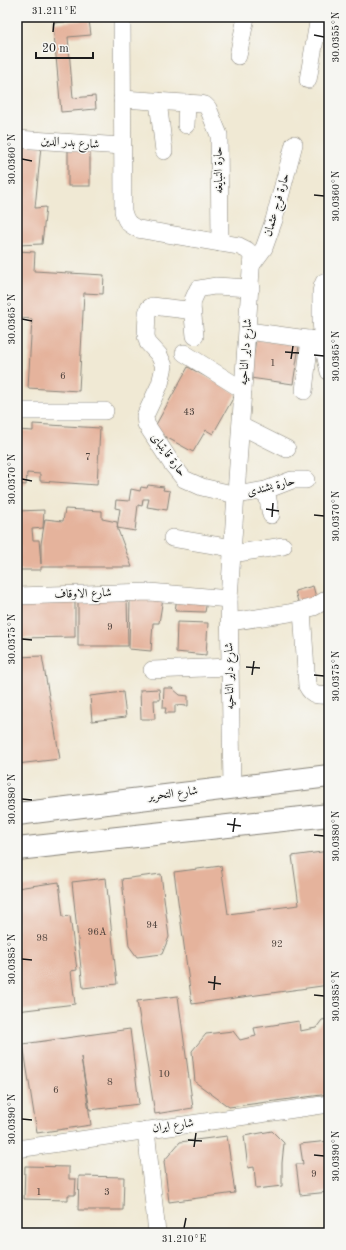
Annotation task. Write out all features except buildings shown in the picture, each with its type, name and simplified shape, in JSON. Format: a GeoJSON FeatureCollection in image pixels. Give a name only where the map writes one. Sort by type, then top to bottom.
{"type":"FeatureCollection","features":[{"type":"Feature","properties":{"kind":"main road","name":"شارع التحرير"},"geometry":{"type":"LineString","coordinates":[[17,814],[329,776]]}},
{"type":"Feature","properties":{"kind":"main road"},"geometry":{"type":"LineString","coordinates":[[17,849],[329,815]]}},
{"type":"Feature","properties":{"kind":"street"},"geometry":{"type":"LineString","coordinates":[[122,17],[123,211],[128,224],[138,229],[239,246],[247,250],[252,255],[253,263]]}},
{"type":"Feature","properties":{"kind":"street"},"geometry":{"type":"LineString","coordinates":[[238,56],[246,17]]}},
{"type":"Feature","properties":{"kind":"street"},"geometry":{"type":"LineString","coordinates":[[308,80],[319,17]]}},
{"type":"Feature","properties":{"kind":"street"},"geometry":{"type":"LineString","coordinates":[[122,99],[194,103],[186,125]]}},
{"type":"Feature","properties":{"kind":"street"},"geometry":{"type":"LineString","coordinates":[[158,101],[164,151]]}},
{"type":"Feature","properties":{"kind":"street","name":"حارة النبايغه"},"geometry":{"type":"LineString","coordinates":[[194,103],[205,105],[208,108],[219,135],[220,243]]}},
{"type":"Feature","properties":{"kind":"street","name":"شارع بدر الدين"},"geometry":{"type":"LineString","coordinates":[[17,139],[122,146]]}},
{"type":"Feature","properties":{"kind":"street","name":"حارة فرج عثمان"},"geometry":{"type":"LineString","coordinates":[[253,263],[264,248],[274,220],[294,144]]}},
{"type":"Feature","properties":{"kind":"street","name":"شارع داير الناحيه"},"geometry":{"type":"LineString","coordinates":[[232,787],[229,599],[253,263]]}},
{"type":"Feature","properties":{"kind":"street"},"geometry":{"type":"LineString","coordinates":[[304,391],[316,340],[320,315],[321,289],[324,282],[329,280]]}},
{"type":"Feature","properties":{"kind":"street"},"geometry":{"type":"LineString","coordinates":[[195,336],[192,306],[198,289],[215,286],[251,288]]}},
{"type":"Feature","properties":{"kind":"street","name":"حارة قايتباى"},"geometry":{"type":"LineString","coordinates":[[192,306],[187,310],[152,306],[148,310],[146,336],[148,343],[159,355],[164,366],[160,384],[145,416],[146,424],[172,464],[184,479],[202,487],[236,495]]}},
{"type":"Feature","properties":{"kind":"street"},"geometry":{"type":"LineString","coordinates":[[248,331],[316,340]]}},
{"type":"Feature","properties":{"kind":"street"},"geometry":{"type":"LineString","coordinates":[[316,340],[329,372]]}},
{"type":"Feature","properties":{"kind":"street"},"geometry":{"type":"LineString","coordinates":[[184,353],[243,390]]}},
{"type":"Feature","properties":{"kind":"street"},"geometry":{"type":"LineString","coordinates":[[17,411],[105,411]]}},
{"type":"Feature","properties":{"kind":"street"},"geometry":{"type":"LineString","coordinates":[[241,426],[287,450]]}},
{"type":"Feature","properties":{"kind":"street","name":"حارة بشندى"},"geometry":{"type":"LineString","coordinates":[[236,495],[266,490],[292,480],[306,480]]}},
{"type":"Feature","properties":{"kind":"street"},"geometry":{"type":"LineString","coordinates":[[266,490],[271,515]]}},
{"type":"Feature","properties":{"kind":"street"},"geometry":{"type":"LineString","coordinates":[[172,538],[232,551],[283,546]]}},
{"type":"Feature","properties":{"kind":"street","name":"شارع الاوقاف"},"geometry":{"type":"LineString","coordinates":[[17,596],[150,592],[229,599]]}},
{"type":"Feature","properties":{"kind":"street"},"geometry":{"type":"LineString","coordinates":[[230,622],[302,610],[314,607],[329,598]]}},
{"type":"Feature","properties":{"kind":"street"},"geometry":{"type":"LineString","coordinates":[[302,610],[307,686],[314,694],[319,696],[329,695]]}},
{"type":"Feature","properties":{"kind":"street"},"geometry":{"type":"LineString","coordinates":[[152,670],[230,667]]}},
{"type":"Feature","properties":{"kind":"street","name":"شارع ايران"},"geometry":{"type":"LineString","coordinates":[[17,1149],[329,1104]]}},
{"type":"Feature","properties":{"kind":"street"},"geometry":{"type":"LineString","coordinates":[[146,1130],[157,1233]]}}]}
